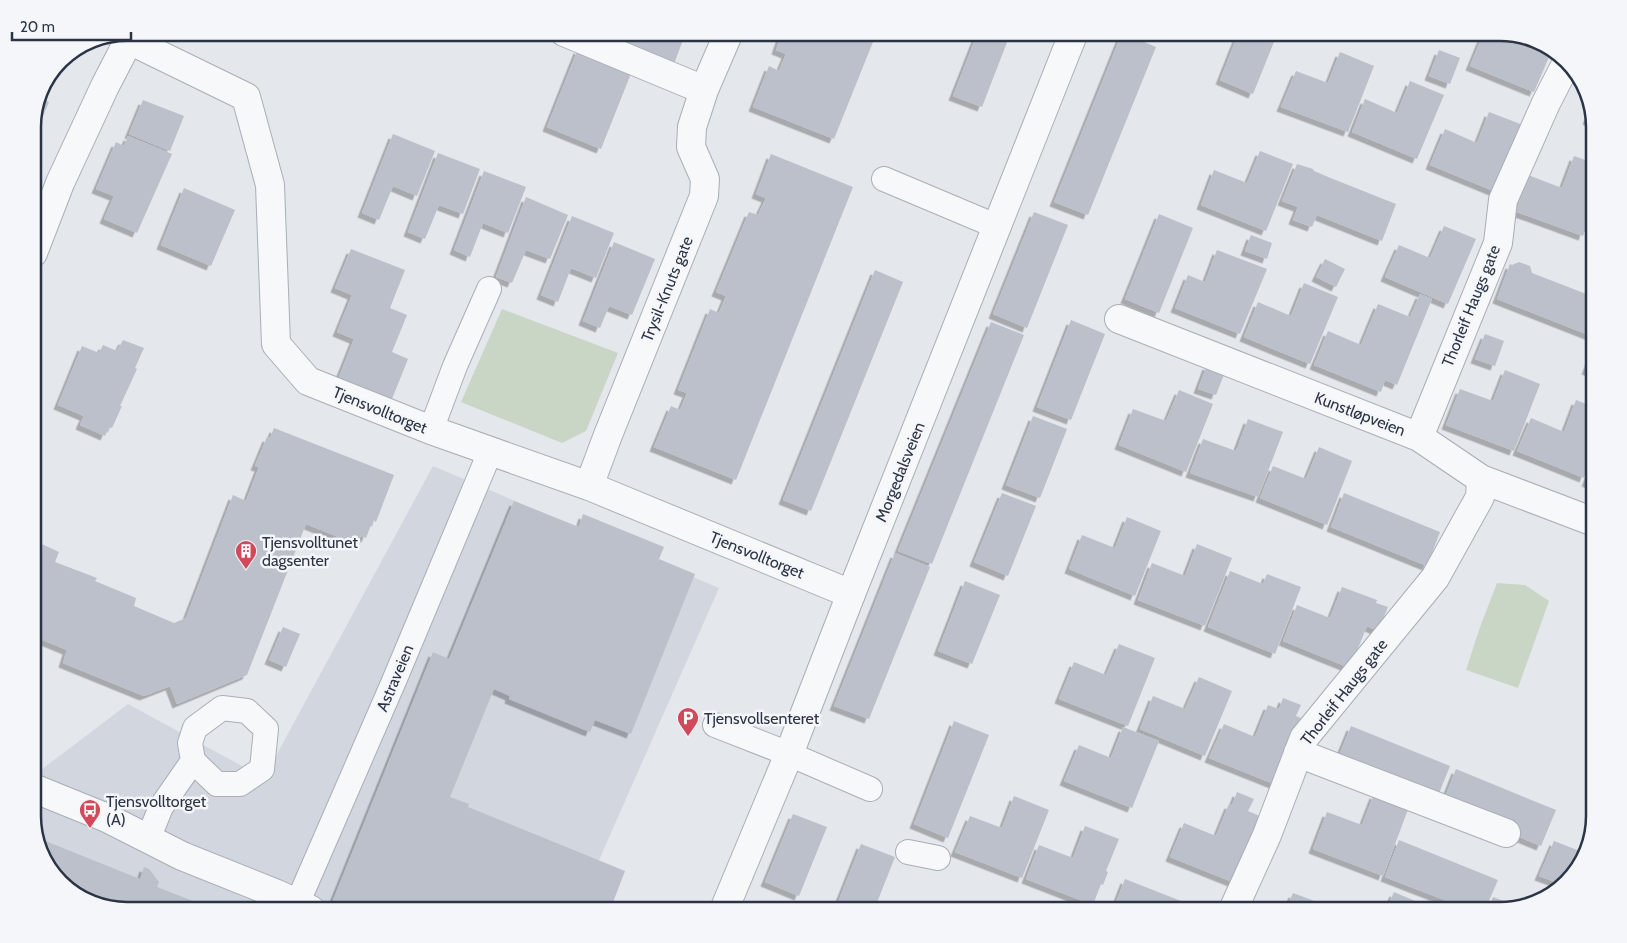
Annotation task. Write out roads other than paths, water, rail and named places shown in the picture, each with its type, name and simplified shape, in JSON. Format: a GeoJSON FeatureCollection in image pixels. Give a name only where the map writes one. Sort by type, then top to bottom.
{"type":"FeatureCollection","features":[{"type":"Feature","properties":{"kind":"street"},"geometry":{"type":"LineString","coordinates":[[41,232],[60,183],[105,86],[128,41]]}},
{"type":"Feature","properties":{"kind":"street","name":"Tjensvolltorget"},"geometry":{"type":"LineString","coordinates":[[140,41],[246,97],[270,185],[276,344],[308,381],[431,430],[589,486],[851,594]]}},
{"type":"Feature","properties":{"kind":"street"},"geometry":{"type":"LineString","coordinates":[[586,41],[704,90]]}},
{"type":"Feature","properties":{"kind":"street","name":"Trysil-Knuts gate"},"geometry":{"type":"LineString","coordinates":[[589,486],[704,196],[705,179],[691,147],[692,127],[704,90],[725,41]]}},
{"type":"Feature","properties":{"kind":"street","name":"Morgedalsveien"},"geometry":{"type":"LineString","coordinates":[[727,902],[789,754],[1070,41]]}},
{"type":"Feature","properties":{"kind":"street","name":"Thorleif Haugs gate"},"geometry":{"type":"LineString","coordinates":[[1419,437],[1498,243],[1502,200],[1546,102],[1563,69]]}},
{"type":"Feature","properties":{"kind":"street","name":"Kunstløpveien"},"geometry":{"type":"LineString","coordinates":[[1119,319],[1419,437],[1481,479],[1586,519]]}},
{"type":"Feature","properties":{"kind":"street","name":"Thorleif Haugs gate"},"geometry":{"type":"LineString","coordinates":[[1237,902],[1267,835],[1304,738],[1435,578],[1480,497],[1481,479]]}},
{"type":"Feature","properties":{"kind":"street","name":"Thorleif Haugs gate"},"geometry":{"type":"LineString","coordinates":[[1298,753],[1506,833]]}},
{"type":"Feature","properties":{"kind":"street"},"geometry":{"type":"LineString","coordinates":[[41,791],[107,818],[182,856],[282,902]]}},
{"type":"Feature","properties":{"kind":"lane"},"geometry":{"type":"LineString","coordinates":[[884,179],[998,227]]}},
{"type":"Feature","properties":{"kind":"lane"},"geometry":{"type":"LineString","coordinates":[[431,430],[455,366],[489,290]]}},
{"type":"Feature","properties":{"kind":"lane","name":"Astraveien"},"geometry":{"type":"LineString","coordinates":[[290,902],[394,681],[490,452]]}},
{"type":"Feature","properties":{"kind":"lane"},"geometry":{"type":"LineString","coordinates":[[715,726],[789,754],[870,789]]}},
{"type":"Feature","properties":{"kind":"lane"},"geometry":{"type":"LineString","coordinates":[[148,839],[161,808],[193,761]]}},
{"type":"Feature","properties":{"kind":"lane"},"geometry":{"type":"LineString","coordinates":[[908,852],[938,858]]}},
{"type":"Feature","properties":{"kind":"place","name":"Tjensvolltunet dagsenter"},"geometry":{"type":"Point","coordinates":[246,570]}},
{"type":"Feature","properties":{"kind":"place","name":"Tjensvollsenteret"},"geometry":{"type":"Point","coordinates":[688,737]}},
{"type":"Feature","properties":{"kind":"place","name":"Tjensvolltorget (A)"},"geometry":{"type":"Point","coordinates":[90,829]}}]}
